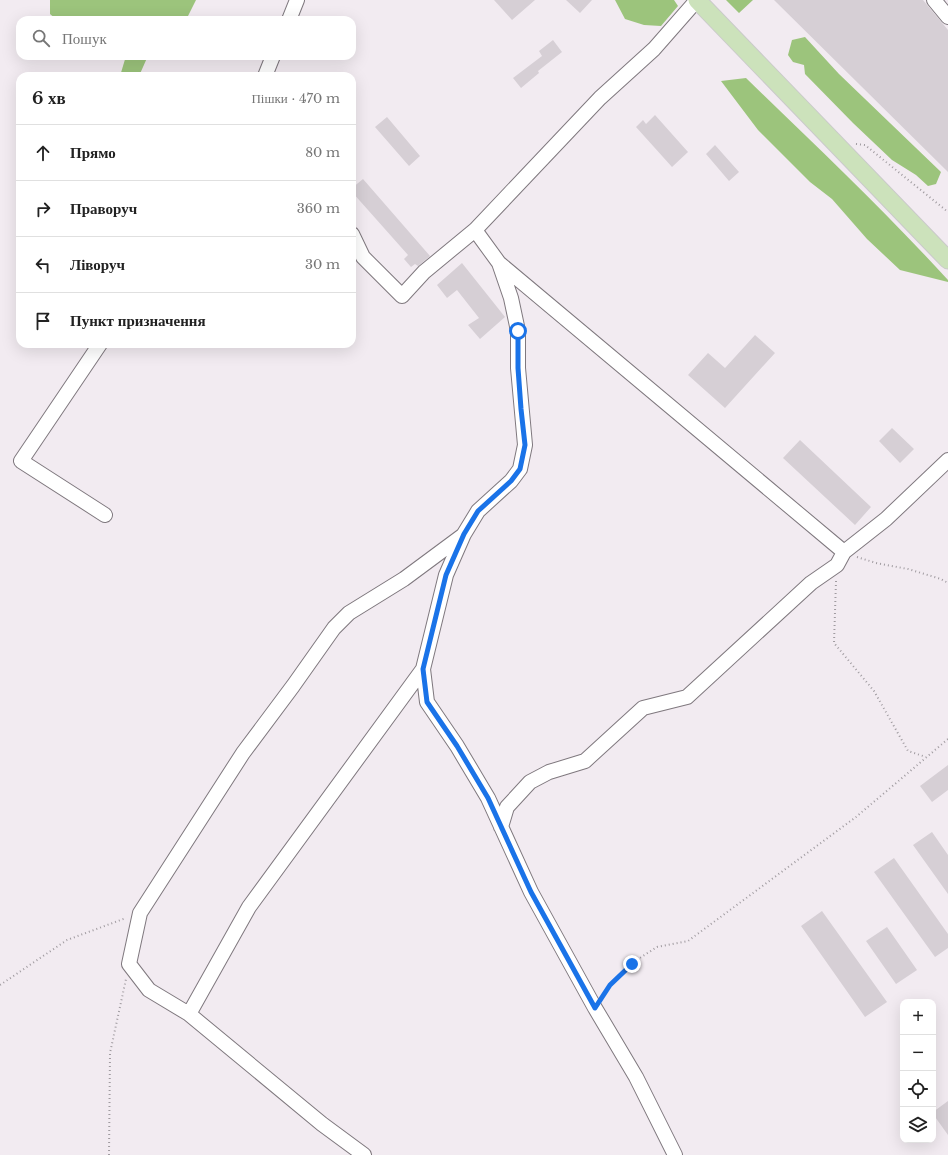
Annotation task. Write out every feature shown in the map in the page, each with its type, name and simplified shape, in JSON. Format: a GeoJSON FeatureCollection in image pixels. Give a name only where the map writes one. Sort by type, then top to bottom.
{"type":"FeatureCollection","features":[{"type":"Feature","properties":{"kind":"main road"},"geometry":{"type":"LineString","coordinates":[[697,0],[948,260]]}},
{"type":"Feature","properties":{"kind":"street"},"geometry":{"type":"LineString","coordinates":[[291,16],[297,0]]}},
{"type":"Feature","properties":{"kind":"street"},"geometry":{"type":"LineString","coordinates":[[356,242],[363,257],[402,296],[424,272],[475,230],[600,98],[654,49],[697,0]]}},
{"type":"Feature","properties":{"kind":"street"},"geometry":{"type":"LineString","coordinates":[[934,0],[948,18]]}},
{"type":"Feature","properties":{"kind":"street"},"geometry":{"type":"LineString","coordinates":[[267,72],[271,60]]}},
{"type":"Feature","properties":{"kind":"street"},"geometry":{"type":"LineString","coordinates":[[475,230],[499,263],[844,552]]}},
{"type":"Feature","properties":{"kind":"street"},"geometry":{"type":"LineString","coordinates":[[499,263],[511,298],[518,331],[518,368],[525,445],[520,469],[511,481],[478,511],[464,534],[446,575],[423,669],[427,702],[457,746],[488,798],[531,892],[595,1008],[636,1077],[675,1155]]}},
{"type":"Feature","properties":{"kind":"street"},"geometry":{"type":"LineString","coordinates":[[97,348],[21,461],[105,515]]}},
{"type":"Feature","properties":{"kind":"street"},"geometry":{"type":"LineString","coordinates":[[501,827],[507,807],[530,782],[549,772],[585,761],[642,708],[687,697],[811,583],[837,565],[844,552],[886,519],[948,460]]}},
{"type":"Feature","properties":{"kind":"street"},"geometry":{"type":"LineString","coordinates":[[364,1155],[322,1124],[189,1014],[149,990],[129,964],[140,913],[243,753],[334,628],[349,613],[404,580],[464,534]]}},
{"type":"Feature","properties":{"kind":"street"},"geometry":{"type":"LineString","coordinates":[[189,1014],[249,907],[423,669]]}},
{"type":"Feature","properties":{"kind":"path"},"geometry":{"type":"LineString","coordinates":[[833,141],[865,145],[948,212]]}},
{"type":"Feature","properties":{"kind":"path"},"geometry":{"type":"LineString","coordinates":[[844,552],[876,563],[908,569],[941,579],[948,583]]}},
{"type":"Feature","properties":{"kind":"path"},"geometry":{"type":"LineString","coordinates":[[837,565],[834,643],[874,691],[908,751],[926,757]]}},
{"type":"Feature","properties":{"kind":"path"},"geometry":{"type":"LineString","coordinates":[[595,1008],[610,985],[632,964],[657,947],[688,941],[856,817],[948,739]]}},
{"type":"Feature","properties":{"kind":"path"},"geometry":{"type":"LineString","coordinates":[[0,985],[67,940],[140,913]]}},
{"type":"Feature","properties":{"kind":"path"},"geometry":{"type":"LineString","coordinates":[[109,1155],[110,1053],[129,964]]}},
{"type":"Feature","properties":{"kind":"green space"},"geometry":{"type":"Polygon","coordinates":[[[50,0],[196,0],[188,16],[52,16],[50,14],[50,0]]]}},
{"type":"Feature","properties":{"kind":"green space"},"geometry":{"type":"Polygon","coordinates":[[[615,0],[674,0],[678,6],[661,26],[644,25],[625,19],[615,0]]]}},
{"type":"Feature","properties":{"kind":"green space"},"geometry":{"type":"Polygon","coordinates":[[[726,0],[753,0],[739,13],[726,0]]]}},
{"type":"Feature","properties":{"kind":"green space"},"geometry":{"type":"Polygon","coordinates":[[[805,37],[839,74],[941,172],[936,184],[928,186],[916,175],[892,160],[805,74],[804,65],[793,62],[788,55],[792,40],[805,37]]]}},
{"type":"Feature","properties":{"kind":"green space"},"geometry":{"type":"Polygon","coordinates":[[[125,60],[146,60],[141,72],[121,72],[125,60]]]}},
{"type":"Feature","properties":{"kind":"green space"},"geometry":{"type":"Polygon","coordinates":[[[746,78],[874,203],[924,254],[948,280],[948,282],[900,270],[867,239],[832,199],[810,182],[758,130],[721,81],[746,78]]]}},
{"type":"Feature","properties":{"kind":"building"},"geometry":{"type":"Polygon","coordinates":[[[494,0],[535,0],[512,20],[494,0]]]}},
{"type":"Feature","properties":{"kind":"building"},"geometry":{"type":"Polygon","coordinates":[[[566,0],[592,0],[580,13],[566,0]]]}},
{"type":"Feature","properties":{"kind":"building"},"geometry":{"type":"Polygon","coordinates":[[[774,0],[923,0],[948,30],[948,172],[774,0]]]}},
{"type":"Feature","properties":{"kind":"building"},"geometry":{"type":"Polygon","coordinates":[[[553,40],[562,52],[538,71],[539,73],[521,88],[513,78],[542,56],[539,51],[553,40]]]}},
{"type":"Feature","properties":{"kind":"building"},"geometry":{"type":"Polygon","coordinates":[[[655,115],[688,152],[672,167],[636,127],[643,120],[646,124],[655,115]]]}},
{"type":"Feature","properties":{"kind":"building"},"geometry":{"type":"Polygon","coordinates":[[[387,117],[420,156],[409,166],[375,127],[387,117]]]}},
{"type":"Feature","properties":{"kind":"building"},"geometry":{"type":"Polygon","coordinates":[[[715,145],[739,172],[729,181],[706,154],[715,145]]]}},
{"type":"Feature","properties":{"kind":"building"},"geometry":{"type":"Polygon","coordinates":[[[363,179],[430,256],[418,266],[415,264],[411,267],[404,259],[408,255],[356,196],[356,185],[363,179]]]}},
{"type":"Feature","properties":{"kind":"building"},"geometry":{"type":"Polygon","coordinates":[[[462,263],[505,317],[480,339],[468,325],[479,318],[457,290],[447,298],[437,285],[462,263]]]}},
{"type":"Feature","properties":{"kind":"building"},"geometry":{"type":"Polygon","coordinates":[[[755,335],[775,353],[725,408],[688,375],[708,353],[725,368],[755,335]]]}},
{"type":"Feature","properties":{"kind":"building"},"geometry":{"type":"Polygon","coordinates":[[[892,428],[914,449],[900,463],[879,441],[892,428]]]}},
{"type":"Feature","properties":{"kind":"building"},"geometry":{"type":"Polygon","coordinates":[[[800,440],[871,507],[855,525],[783,458],[800,440]]]}},
{"type":"Feature","properties":{"kind":"building"},"geometry":{"type":"Polygon","coordinates":[[[948,765],[948,790],[932,802],[920,786],[948,765]]]}},
{"type":"Feature","properties":{"kind":"building"},"geometry":{"type":"Polygon","coordinates":[[[932,832],[948,855],[948,894],[913,845],[932,832]]]}},
{"type":"Feature","properties":{"kind":"building"},"geometry":{"type":"Polygon","coordinates":[[[894,858],[948,934],[948,948],[935,957],[874,872],[894,858]]]}},
{"type":"Feature","properties":{"kind":"building"},"geometry":{"type":"Polygon","coordinates":[[[822,911],[887,1002],[865,1017],[801,926],[822,911]]]}},
{"type":"Feature","properties":{"kind":"building"},"geometry":{"type":"Polygon","coordinates":[[[887,927],[917,970],[896,984],[866,941],[887,927]]]}},
{"type":"Feature","properties":{"kind":"building"},"geometry":{"type":"Polygon","coordinates":[[[948,1101],[948,1135],[936,1118],[936,1110],[948,1101]]]}},
{"type":"Feature","properties":{"kind":"route"},"geometry":{"type":"LineString","coordinates":[[518,331],[518,368],[525,445],[520,469],[511,481],[478,511],[464,534],[446,575],[423,669],[427,702],[457,746],[488,798],[531,892],[595,1008],[610,985],[632,964]]}}]}
